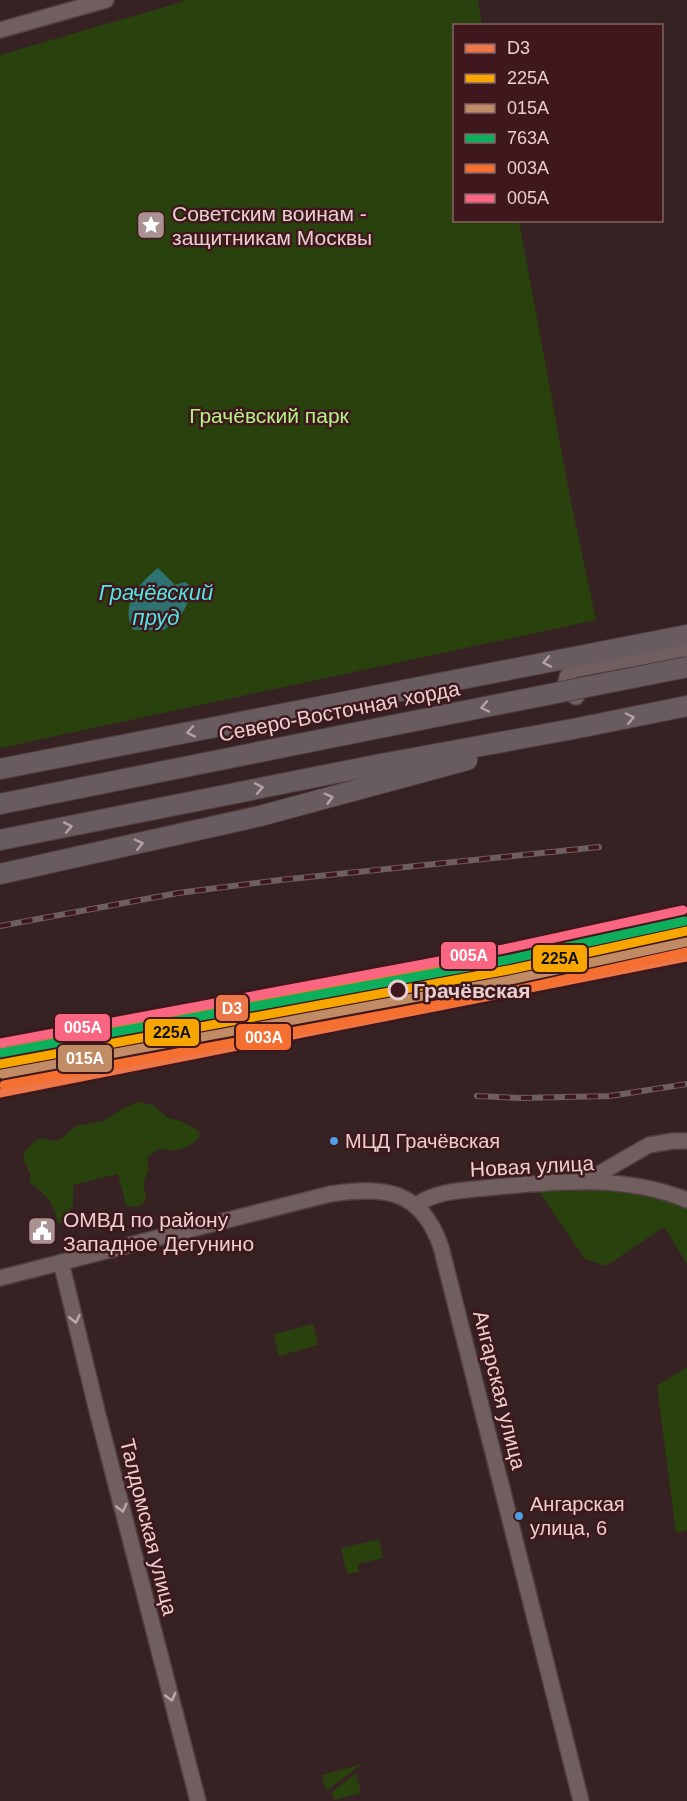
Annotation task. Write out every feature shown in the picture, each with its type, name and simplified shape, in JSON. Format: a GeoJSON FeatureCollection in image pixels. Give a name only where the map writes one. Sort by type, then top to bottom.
{"type":"FeatureCollection","features":[{"type":"Feature","properties":{"kind":"main road"},"geometry":{"type":"LineString","coordinates":[[0,770],[687,635]]}},
{"type":"Feature","properties":{"kind":"main road","name":"Северо-Восточная хорда"},"geometry":{"type":"LineString","coordinates":[[0,803],[687,667]]}},
{"type":"Feature","properties":{"kind":"main road"},"geometry":{"type":"LineString","coordinates":[[5,839],[687,706]]}},
{"type":"Feature","properties":{"kind":"main road"},"geometry":{"type":"LineString","coordinates":[[0,874],[260,816],[573,729]]}},
{"type":"Feature","properties":{"kind":"street"},"geometry":{"type":"LineString","coordinates":[[0,30],[106,0]]}},
{"type":"Feature","properties":{"kind":"street"},"geometry":{"type":"LineString","coordinates":[[687,649],[577,668],[569,674],[566,683],[569,693],[578,698],[687,676]]}},
{"type":"Feature","properties":{"kind":"street"},"geometry":{"type":"LineString","coordinates":[[588,1180],[649,1145],[673,1141],[687,1142]]}},
{"type":"Feature","properties":{"kind":"street","name":"Новая улица"},"geometry":{"type":"LineString","coordinates":[[416,1205],[437,1194],[588,1180],[645,1188],[687,1200]]}},
{"type":"Feature","properties":{"kind":"street"},"geometry":{"type":"LineString","coordinates":[[0,1278],[330,1194],[355,1190],[379,1190],[402,1196],[416,1205]]}},
{"type":"Feature","properties":{"kind":"street","name":"Ангарская улица"},"geometry":{"type":"LineString","coordinates":[[416,1205],[435,1229],[441,1246],[581,1801]]}},
{"type":"Feature","properties":{"kind":"street","name":"Талдомская улица"},"geometry":{"type":"LineString","coordinates":[[61,1262],[198,1801]]}},
{"type":"Feature","properties":{"kind":"green space","name":"Грачёвский парк"},"geometry":{"type":"Polygon","coordinates":[[[188,0],[478,0],[482,24],[453,24],[453,222],[519,222],[570,497],[596,620],[0,748],[0,55],[188,0]]]}},
{"type":"Feature","properties":{"kind":"green space"},"geometry":{"type":"Polygon","coordinates":[[[139,1102],[153,1105],[168,1118],[181,1121],[199,1131],[200,1137],[185,1148],[158,1149],[147,1158],[145,1202],[137,1207],[126,1205],[118,1174],[73,1185],[73,1205],[63,1223],[57,1223],[48,1199],[29,1183],[31,1176],[23,1158],[25,1151],[41,1138],[55,1141],[61,1139],[76,1126],[103,1121],[139,1102]]]}},
{"type":"Feature","properties":{"kind":"green space"},"geometry":{"type":"Polygon","coordinates":[[[599,1187],[652,1193],[687,1205],[687,1264],[664,1227],[606,1266],[585,1259],[538,1190],[599,1187]]]}},
{"type":"Feature","properties":{"kind":"green space"},"geometry":{"type":"Polygon","coordinates":[[[313,1324],[318,1345],[279,1356],[274,1334],[313,1324]]]}},
{"type":"Feature","properties":{"kind":"green space"},"geometry":{"type":"Polygon","coordinates":[[[687,1367],[687,1530],[676,1533],[657,1386],[687,1367]]]}},
{"type":"Feature","properties":{"kind":"green space"},"geometry":{"type":"Polygon","coordinates":[[[379,1539],[383,1558],[358,1564],[359,1572],[347,1574],[341,1548],[379,1539]]]}},
{"type":"Feature","properties":{"kind":"green space"},"geometry":{"type":"Polygon","coordinates":[[[362,1764],[326,1791],[322,1775],[362,1764]]]}},
{"type":"Feature","properties":{"kind":"green space"},"geometry":{"type":"Polygon","coordinates":[[[356,1773],[361,1793],[334,1800],[332,1792],[356,1773]]]}},
{"type":"Feature","properties":{"kind":"water","name":"Грачёвский пруд"},"geometry":{"type":"Polygon","coordinates":[[[158,568],[175,585],[185,582],[191,586],[186,607],[180,616],[164,630],[133,630],[129,612],[133,596],[158,568]]]}},
{"type":"Feature","properties":{"kind":"railway"},"geometry":{"type":"LineString","coordinates":[[0,926],[178,893],[280,880],[599,847]]}},
{"type":"Feature","properties":{"kind":"railway"},"geometry":{"type":"LineString","coordinates":[[477,1096],[520,1098],[610,1096],[687,1084]]}},
{"type":"Feature","properties":{"kind":"transit line","name":"005А"},"geometry":{"type":"LineString","coordinates":[[0,1043],[504,949],[683,910]]}},
{"type":"Feature","properties":{"kind":"transit line","name":"763А"},"geometry":{"type":"LineString","coordinates":[[0,1053],[506,960],[685,921]]}},
{"type":"Feature","properties":{"kind":"transit line","name":"225А"},"geometry":{"type":"LineString","coordinates":[[0,1064],[508,970],[687,931]]}},
{"type":"Feature","properties":{"kind":"transit line","name":"015А"},"geometry":{"type":"LineString","coordinates":[[2,1074],[510,980],[687,942]]}},
{"type":"Feature","properties":{"kind":"transit line","name":"003А"},"geometry":{"type":"LineString","coordinates":[[4,1085],[512,991],[687,952]]}},
{"type":"Feature","properties":{"kind":"transit line","name":"D3"},"geometry":{"type":"LineString","coordinates":[[0,1093],[687,957]]}},
{"type":"Feature","properties":{"kind":"transit line","name":"D3"},"geometry":{"type":"LineString","coordinates":[[0,1052],[464,964]]}},
{"type":"Feature","properties":{"kind":"place","name":"Советским воинам - защитникам Москвы"},"geometry":{"type":"Point","coordinates":[151,225]}},
{"type":"Feature","properties":{"kind":"place","name":"Грачёвская"},"geometry":{"type":"Point","coordinates":[398,990]}},
{"type":"Feature","properties":{"kind":"place","name":"МЦД Грачёвская"},"geometry":{"type":"Point","coordinates":[334,1141]}},
{"type":"Feature","properties":{"kind":"place","name":"ОМВД по району Западное Дегунино"},"geometry":{"type":"Point","coordinates":[42,1231]}},
{"type":"Feature","properties":{"kind":"place","name":"Ангарская улица, 6"},"geometry":{"type":"Point","coordinates":[519,1516]}}]}
